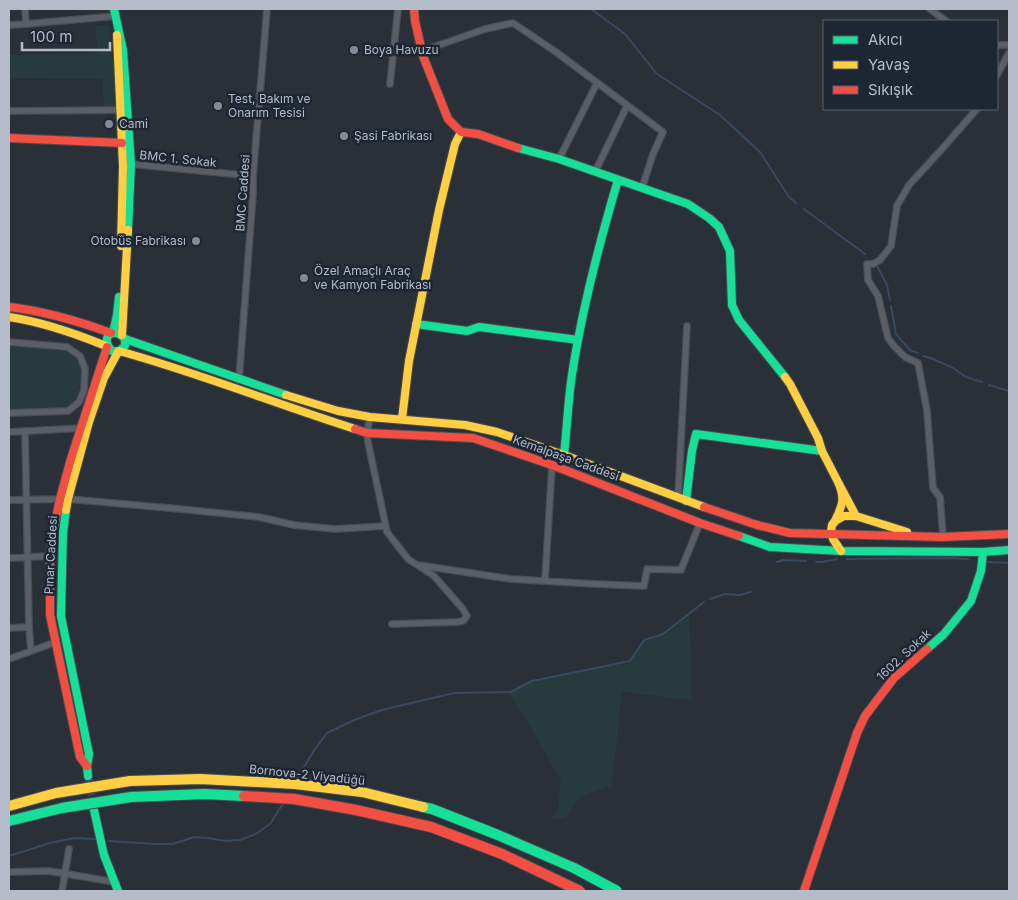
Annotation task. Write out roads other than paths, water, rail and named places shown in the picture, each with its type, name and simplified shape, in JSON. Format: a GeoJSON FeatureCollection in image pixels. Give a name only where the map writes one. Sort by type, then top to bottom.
{"type":"FeatureCollection","features":[{"type":"Feature","properties":{"kind":"main road"},"geometry":{"type":"LineString","coordinates":[[414,9],[422,51],[448,119],[461,132],[478,134],[502,143],[559,159],[688,204],[710,218],[719,227],[730,251],[732,305],[739,320],[790,384],[818,438],[822,450],[843,493],[843,501],[832,528],[832,534],[833,540],[846,550],[862,545],[867,535],[867,529],[858,518],[838,482]]}},
{"type":"Feature","properties":{"kind":"main road"},"geometry":{"type":"LineString","coordinates":[[115,12],[123,166],[120,280],[117,315],[118,335],[126,342],[124,347],[118,352]]}},
{"type":"Feature","properties":{"kind":"main road"},"geometry":{"type":"LineString","coordinates":[[115,12],[123,50],[131,164],[118,335]]}},
{"type":"Feature","properties":{"kind":"main road"},"geometry":{"type":"LineString","coordinates":[[402,419],[409,361],[416,324],[455,144],[461,132]]}},
{"type":"Feature","properties":{"kind":"main road"},"geometry":{"type":"LineString","coordinates":[[9,138],[122,143]]}},
{"type":"Feature","properties":{"kind":"main road"},"geometry":{"type":"LineString","coordinates":[[564,455],[572,376],[581,324],[602,235],[618,180]]}},
{"type":"Feature","properties":{"kind":"main road","name":"Kemalpaşa Caddesi"},"geometry":{"type":"LineString","coordinates":[[9,306],[45,312],[89,325],[239,380],[338,411],[370,417],[465,425],[497,432],[757,526],[790,533],[943,537],[1009,534]]}},
{"type":"Feature","properties":{"kind":"main road","name":"Kemalpaşa Caddesi"},"geometry":{"type":"LineString","coordinates":[[9,317],[62,328],[107,346],[112,351],[155,361],[367,433],[473,438],[552,465],[700,523],[770,547],[983,552],[1009,550]]}},
{"type":"Feature","properties":{"kind":"main road"},"geometry":{"type":"LineString","coordinates":[[416,324],[467,332],[479,327],[578,340]]}},
{"type":"Feature","properties":{"kind":"main road"},"geometry":{"type":"LineString","coordinates":[[84,428],[107,346],[106,338],[118,335]]}},
{"type":"Feature","properties":{"kind":"main road","name":"Pınar Caddesi"},"geometry":{"type":"LineString","coordinates":[[64,499],[61,616],[88,754],[87,771],[80,757],[50,615],[50,556],[53,533],[84,428],[104,378],[118,352]]}},
{"type":"Feature","properties":{"kind":"main road"},"geometry":{"type":"LineString","coordinates":[[682,499],[696,434],[822,450]]}},
{"type":"Feature","properties":{"kind":"main road"},"geometry":{"type":"LineString","coordinates":[[834,523],[838,518],[850,515],[922,536]]}},
{"type":"Feature","properties":{"kind":"main road","name":"1602. Sokak"},"geometry":{"type":"LineString","coordinates":[[804,891],[857,733],[865,716],[894,678],[944,634],[971,601],[981,571],[983,552]]}},
{"type":"Feature","properties":{"kind":"main road","name":"Bornova-2 Viyadüğü"},"geometry":{"type":"LineString","coordinates":[[9,806],[56,792],[130,781],[200,779],[296,784],[362,792],[432,809],[482,828],[574,868],[617,891]]}},
{"type":"Feature","properties":{"kind":"main road","name":"Bornova-2 Viyadüğü"},"geometry":{"type":"LineString","coordinates":[[9,821],[62,808],[131,797],[204,794],[294,800],[356,810],[431,827],[502,854],[580,891]]}},
{"type":"Feature","properties":{"kind":"main road"},"geometry":{"type":"LineString","coordinates":[[94,810],[104,855],[117,887]]}},
{"type":"Feature","properties":{"kind":"street"},"geometry":{"type":"LineString","coordinates":[[25,9],[26,24]]}},
{"type":"Feature","properties":{"kind":"street","name":"BMC Caddesi"},"geometry":{"type":"LineString","coordinates":[[239,380],[267,9]]}},
{"type":"Feature","properties":{"kind":"street"},"geometry":{"type":"LineString","coordinates":[[390,84],[398,9]]}},
{"type":"Feature","properties":{"kind":"street"},"geometry":{"type":"LineString","coordinates":[[930,9],[945,20]]}},
{"type":"Feature","properties":{"kind":"street"},"geometry":{"type":"LineString","coordinates":[[9,25],[115,12]]}},
{"type":"Feature","properties":{"kind":"street"},"geometry":{"type":"LineString","coordinates":[[422,51],[485,30],[513,23],[556,52],[663,132],[653,154],[642,188]]}},
{"type":"Feature","properties":{"kind":"street"},"geometry":{"type":"LineString","coordinates":[[998,74],[1009,53]]}},
{"type":"Feature","properties":{"kind":"street"},"geometry":{"type":"LineString","coordinates":[[559,159],[597,84]]}},
{"type":"Feature","properties":{"kind":"street"},"geometry":{"type":"LineString","coordinates":[[595,172],[627,106]]}},
{"type":"Feature","properties":{"kind":"street"},"geometry":{"type":"LineString","coordinates":[[9,111],[120,110]]}},
{"type":"Feature","properties":{"kind":"street"},"geometry":{"type":"LineString","coordinates":[[943,537],[940,497],[932,488],[927,411],[918,363],[906,357],[888,338],[878,296],[868,280],[866,264],[873,264],[880,260],[891,246],[898,206],[908,185],[976,110]]}},
{"type":"Feature","properties":{"kind":"street","name":"BMC 1. Sokak"},"geometry":{"type":"LineString","coordinates":[[131,164],[253,176]]}},
{"type":"Feature","properties":{"kind":"street"},"geometry":{"type":"LineString","coordinates":[[682,499],[687,326]]}},
{"type":"Feature","properties":{"kind":"street"},"geometry":{"type":"LineString","coordinates":[[9,342],[67,347],[80,356],[85,369],[84,390],[79,402],[68,410],[9,413]]}},
{"type":"Feature","properties":{"kind":"street"},"geometry":{"type":"LineString","coordinates":[[370,417],[367,433],[368,442],[387,532],[408,559],[434,576],[463,609],[466,616],[463,621],[457,622],[392,624]]}},
{"type":"Feature","properties":{"kind":"street"},"geometry":{"type":"LineString","coordinates":[[9,432],[84,428]]}},
{"type":"Feature","properties":{"kind":"street"},"geometry":{"type":"LineString","coordinates":[[24,431],[31,651]]}},
{"type":"Feature","properties":{"kind":"street"},"geometry":{"type":"LineString","coordinates":[[544,581],[552,465]]}},
{"type":"Feature","properties":{"kind":"street"},"geometry":{"type":"LineString","coordinates":[[9,500],[64,499],[180,509],[259,517],[294,525],[335,529],[386,526]]}},
{"type":"Feature","properties":{"kind":"street"},"geometry":{"type":"LineString","coordinates":[[418,565],[511,578],[644,586],[647,569],[681,570],[700,523]]}},
{"type":"Feature","properties":{"kind":"street"},"geometry":{"type":"LineString","coordinates":[[9,558],[50,556]]}},
{"type":"Feature","properties":{"kind":"street"},"geometry":{"type":"LineString","coordinates":[[9,628],[29,627]]}},
{"type":"Feature","properties":{"kind":"street"},"geometry":{"type":"LineString","coordinates":[[9,659],[56,642]]}},
{"type":"Feature","properties":{"kind":"street"},"geometry":{"type":"LineString","coordinates":[[62,891],[69,848]]}},
{"type":"Feature","properties":{"kind":"street"},"geometry":{"type":"LineString","coordinates":[[9,872],[64,874],[117,887]]}},
{"type":"Feature","properties":{"kind":"waterway"},"geometry":{"type":"LineString","coordinates":[[591,9],[625,34],[657,74],[720,115],[760,152],[789,197],[796,203]]}},
{"type":"Feature","properties":{"kind":"waterway"},"geometry":{"type":"LineString","coordinates":[[804,209],[865,254]]}},
{"type":"Feature","properties":{"kind":"waterway"},"geometry":{"type":"LineString","coordinates":[[877,266],[887,285],[890,300]]}},
{"type":"Feature","properties":{"kind":"waterway"},"geometry":{"type":"LineString","coordinates":[[891,306],[896,334],[910,350],[918,353]]}},
{"type":"Feature","properties":{"kind":"waterway"},"geometry":{"type":"LineString","coordinates":[[924,356],[953,368],[966,377],[982,382]]}},
{"type":"Feature","properties":{"kind":"waterway"},"geometry":{"type":"LineString","coordinates":[[989,385],[1009,391]]}},
{"type":"Feature","properties":{"kind":"waterway"},"geometry":{"type":"LineString","coordinates":[[816,562],[837,559]]}},
{"type":"Feature","properties":{"kind":"waterway"},"geometry":{"type":"LineString","coordinates":[[847,559],[968,559]]}},
{"type":"Feature","properties":{"kind":"waterway"},"geometry":{"type":"LineString","coordinates":[[777,562],[783,560],[806,561]]}},
{"type":"Feature","properties":{"kind":"waterway"},"geometry":{"type":"LineString","coordinates":[[986,562],[1009,563]]}},
{"type":"Feature","properties":{"kind":"waterway"},"geometry":{"type":"LineString","coordinates":[[710,599],[725,594],[740,595],[751,592]]}},
{"type":"Feature","properties":{"kind":"waterway"},"geometry":{"type":"LineString","coordinates":[[296,780],[327,733],[354,720],[382,710],[454,693],[511,692],[532,681],[630,661],[644,640],[663,634],[704,602]]}},
{"type":"Feature","properties":{"kind":"waterway"},"geometry":{"type":"LineString","coordinates":[[109,841],[173,844],[194,837],[225,841],[240,840],[256,834],[270,824],[284,802]]}},
{"type":"Feature","properties":{"kind":"waterway"},"geometry":{"type":"LineString","coordinates":[[9,856],[50,843],[74,838],[95,839]]}},
{"type":"Feature","properties":{"kind":"tunnel"},"geometry":{"type":"LineString","coordinates":[[88,776],[94,808]]}},
{"type":"Feature","properties":{"kind":"place","name":"Boya Havuzu"},"geometry":{"type":"Point","coordinates":[354,50]}},
{"type":"Feature","properties":{"kind":"place","name":"Test, Bakım ve Onarım Tesisi"},"geometry":{"type":"Point","coordinates":[218,106]}},
{"type":"Feature","properties":{"kind":"place","name":"Cami"},"geometry":{"type":"Point","coordinates":[109,124]}},
{"type":"Feature","properties":{"kind":"place","name":"Şasi Fabrikası"},"geometry":{"type":"Point","coordinates":[344,136]}},
{"type":"Feature","properties":{"kind":"place","name":"Otobüs Fabrikası"},"geometry":{"type":"Point","coordinates":[196,241]}},
{"type":"Feature","properties":{"kind":"place","name":"Özel Amaçlı Araç ve Kamyon Fabrikası"},"geometry":{"type":"Point","coordinates":[304,278]}}]}
